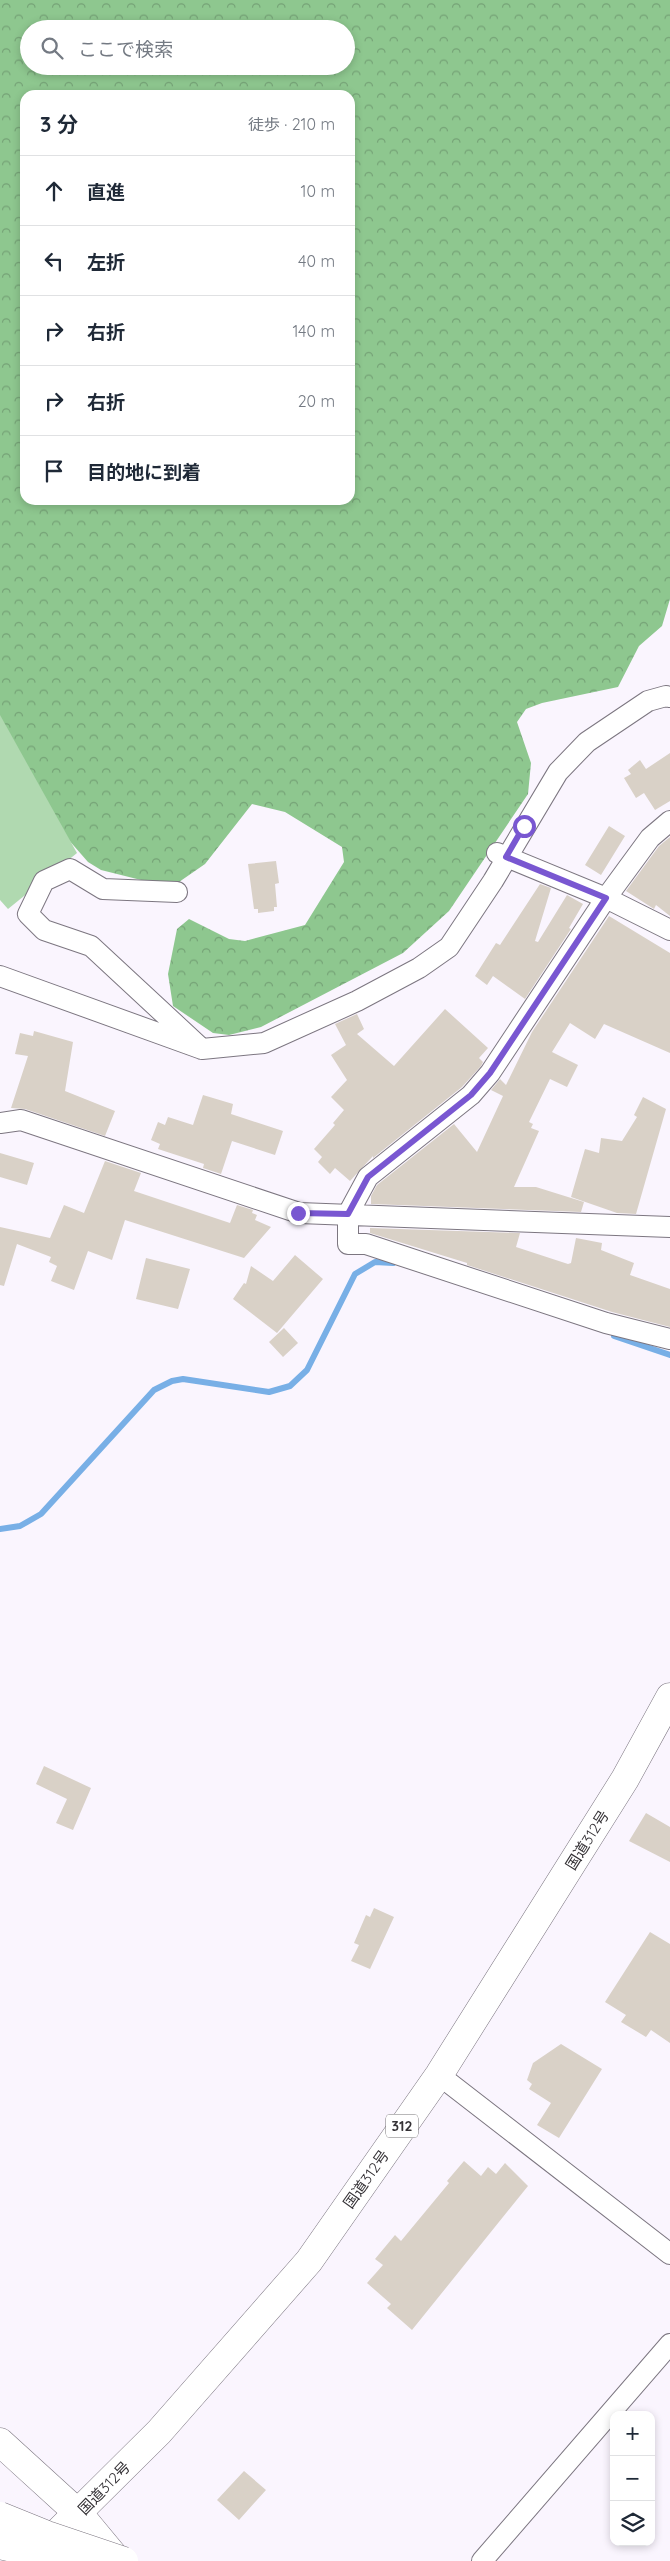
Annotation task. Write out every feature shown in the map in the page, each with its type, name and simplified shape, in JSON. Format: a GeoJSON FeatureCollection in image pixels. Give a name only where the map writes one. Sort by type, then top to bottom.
{"type":"FeatureCollection","features":[{"type":"Feature","properties":{"kind":"main road","name":"国道312号"},"geometry":{"type":"LineString","coordinates":[[29,2561],[79,2514],[158,2432],[309,2261],[438,2074],[625,1779],[670,1697]]}},
{"type":"Feature","properties":{"kind":"main road"},"geometry":{"type":"LineString","coordinates":[[0,2442],[79,2514],[118,2561]]}},
{"type":"Feature","properties":{"kind":"main road"},"geometry":{"type":"LineString","coordinates":[[0,2516],[47,2535],[124,2561]]}},
{"type":"Feature","properties":{"kind":"main road"},"geometry":{"type":"LineString","coordinates":[[0,2545],[68,2561]]}},
{"type":"Feature","properties":{"kind":"street"},"geometry":{"type":"LineString","coordinates":[[0,976],[202,1049],[264,1043],[357,1001],[419,968],[449,947],[493,881],[502,855],[558,772],[587,742],[648,701],[666,696],[670,697]]}},
{"type":"Feature","properties":{"kind":"street"},"geometry":{"type":"LineString","coordinates":[[670,821],[650,838],[606,898],[490,1073],[471,1095],[368,1177],[348,1214],[348,1244],[366,1244],[606,1323],[670,1339]]}},
{"type":"Feature","properties":{"kind":"street"},"geometry":{"type":"LineString","coordinates":[[502,855],[606,898],[670,930]]}},
{"type":"Feature","properties":{"kind":"street"},"geometry":{"type":"LineString","coordinates":[[177,892],[103,889],[70,869],[44,881],[28,914],[44,930],[92,946],[202,1049]]}},
{"type":"Feature","properties":{"kind":"street"},"geometry":{"type":"LineString","coordinates":[[0,1123],[22,1120],[298,1213],[670,1227]]}},
{"type":"Feature","properties":{"kind":"street"},"geometry":{"type":"LineString","coordinates":[[438,2074],[670,2254]]}},
{"type":"Feature","properties":{"kind":"street"},"geometry":{"type":"LineString","coordinates":[[482,2561],[670,2344]]}},
{"type":"Feature","properties":{"kind":"green space"},"geometry":{"type":"Polygon","coordinates":[[[0,0],[670,0],[670,599],[662,626],[639,646],[618,687],[542,703],[526,709],[517,722],[531,763],[528,794],[449,911],[403,953],[261,1027],[229,1035],[213,1033],[173,1006],[168,974],[177,929],[189,919],[229,939],[245,941],[305,925],[344,862],[342,847],[285,812],[252,804],[205,864],[179,882],[165,886],[101,870],[88,862],[39,806],[0,746],[0,0]]]}},
{"type":"Feature","properties":{"kind":"green space"},"geometry":{"type":"Polygon","coordinates":[[[0,715],[77,853],[8,909],[0,900],[0,715]]]}},
{"type":"Feature","properties":{"kind":"building"},"geometry":{"type":"Polygon","coordinates":[[[670,753],[670,801],[655,810],[644,793],[636,798],[624,778],[631,774],[628,770],[640,760],[646,769],[670,753]]]}},
{"type":"Feature","properties":{"kind":"building"},"geometry":{"type":"Polygon","coordinates":[[[609,826],[625,836],[601,875],[585,865],[609,826]]]}},
{"type":"Feature","properties":{"kind":"building"},"geometry":{"type":"Polygon","coordinates":[[[670,837],[670,916],[656,905],[654,909],[626,891],[659,846],[670,837]]]}},
{"type":"Feature","properties":{"kind":"building"},"geometry":{"type":"Polygon","coordinates":[[[276,861],[279,883],[275,884],[277,907],[274,907],[274,911],[258,913],[258,909],[254,909],[248,864],[276,861]]]}},
{"type":"Feature","properties":{"kind":"building"},"geometry":{"type":"Polygon","coordinates":[[[540,884],[551,888],[535,941],[538,942],[567,895],[583,904],[569,928],[571,929],[525,999],[493,976],[487,985],[475,976],[496,943],[500,945],[540,884]]]}},
{"type":"Feature","properties":{"kind":"building"},"geometry":{"type":"Polygon","coordinates":[[[609,916],[670,953],[670,1053],[604,1024],[595,1039],[570,1023],[552,1052],[578,1065],[567,1087],[550,1079],[529,1122],[533,1124],[531,1128],[539,1131],[514,1187],[536,1187],[584,1202],[581,1212],[371,1204],[371,1196],[377,1185],[454,1124],[477,1152],[503,1096],[491,1090],[500,1079],[506,1085],[532,1032],[609,916]]]}},
{"type":"Feature","properties":{"kind":"building"},"geometry":{"type":"Polygon","coordinates":[[[445,1009],[488,1048],[479,1058],[483,1062],[481,1066],[462,1087],[373,1158],[373,1156],[350,1181],[335,1168],[330,1174],[318,1162],[322,1157],[314,1149],[335,1125],[333,1123],[344,1110],[331,1097],[347,1080],[331,1055],[346,1045],[335,1024],[357,1014],[364,1029],[357,1034],[394,1066],[445,1009]]]}},
{"type":"Feature","properties":{"kind":"building"},"geometry":{"type":"Polygon","coordinates":[[[34,1031],[73,1042],[65,1091],[115,1111],[105,1136],[25,1109],[11,1108],[28,1056],[15,1054],[20,1033],[33,1036],[34,1031]]]}},
{"type":"Feature","properties":{"kind":"building"},"geometry":{"type":"Polygon","coordinates":[[[203,1095],[233,1104],[231,1114],[283,1131],[275,1155],[232,1141],[221,1174],[203,1168],[204,1164],[158,1149],[160,1144],[151,1140],[158,1122],[165,1125],[168,1117],[193,1125],[203,1095]]]}},
{"type":"Feature","properties":{"kind":"building"},"geometry":{"type":"Polygon","coordinates":[[[643,1097],[666,1109],[636,1214],[617,1213],[571,1197],[585,1149],[599,1153],[601,1138],[622,1141],[637,1117],[634,1115],[643,1097]]]}},
{"type":"Feature","properties":{"kind":"building"},"geometry":{"type":"Polygon","coordinates":[[[0,1153],[34,1163],[27,1185],[0,1177],[0,1153]]]}},
{"type":"Feature","properties":{"kind":"building"},"geometry":{"type":"Polygon","coordinates":[[[105,1161],[141,1173],[134,1191],[230,1223],[237,1205],[253,1210],[252,1213],[257,1215],[255,1220],[271,1227],[244,1258],[125,1220],[112,1260],[88,1251],[74,1290],[51,1281],[57,1266],[49,1262],[51,1257],[17,1244],[4,1286],[0,1285],[0,1227],[50,1238],[64,1205],[84,1213],[105,1161]]]}},
{"type":"Feature","properties":{"kind":"building"},"geometry":{"type":"Polygon","coordinates":[[[370,1228],[520,1233],[516,1247],[568,1264],[571,1263],[576,1238],[602,1243],[601,1250],[634,1263],[630,1275],[670,1289],[670,1327],[612,1312],[467,1265],[467,1263],[370,1233],[370,1228]]]}},
{"type":"Feature","properties":{"kind":"building"},"geometry":{"type":"Polygon","coordinates":[[[295,1255],[323,1279],[277,1333],[233,1299],[244,1283],[246,1284],[251,1266],[273,1281],[295,1255]]]}},
{"type":"Feature","properties":{"kind":"building"},"geometry":{"type":"Polygon","coordinates":[[[146,1258],[190,1269],[178,1309],[136,1299],[146,1258]]]}},
{"type":"Feature","properties":{"kind":"building"},"geometry":{"type":"Polygon","coordinates":[[[284,1328],[298,1343],[283,1357],[269,1342],[284,1328]]]}},
{"type":"Feature","properties":{"kind":"building"},"geometry":{"type":"Polygon","coordinates":[[[44,1766],[91,1788],[73,1830],[56,1823],[67,1799],[36,1784],[44,1766]]]}},
{"type":"Feature","properties":{"kind":"building"},"geometry":{"type":"Polygon","coordinates":[[[646,1813],[670,1827],[670,1862],[629,1841],[646,1813]]]}},
{"type":"Feature","properties":{"kind":"building"},"geometry":{"type":"Polygon","coordinates":[[[374,1908],[394,1917],[370,1969],[351,1961],[359,1945],[354,1943],[366,1915],[370,1917],[374,1908]]]}},
{"type":"Feature","properties":{"kind":"building"},"geometry":{"type":"Polygon","coordinates":[[[650,1932],[670,1944],[670,2043],[651,2030],[646,2037],[621,2022],[626,2015],[605,2002],[650,1932]]]}},
{"type":"Feature","properties":{"kind":"building"},"geometry":{"type":"Polygon","coordinates":[[[561,2044],[602,2069],[559,2138],[537,2125],[551,2103],[529,2089],[532,2084],[527,2080],[533,2063],[561,2044]]]}},
{"type":"Feature","properties":{"kind":"building"},"geometry":{"type":"Polygon","coordinates":[[[464,2161],[481,2176],[488,2167],[496,2174],[505,2163],[528,2186],[412,2330],[387,2308],[391,2304],[367,2283],[383,2265],[375,2259],[395,2235],[401,2241],[449,2183],[447,2181],[464,2161]]]}},
{"type":"Feature","properties":{"kind":"building"},"geometry":{"type":"Polygon","coordinates":[[[244,2471],[266,2490],[239,2520],[217,2500],[244,2471]]]}},
{"type":"Feature","properties":{"kind":"waterway"},"geometry":{"type":"LineString","coordinates":[[0,1529],[20,1526],[41,1514],[154,1390],[172,1381],[183,1379],[269,1392],[290,1386],[307,1370],[355,1274],[375,1262],[393,1263]]}},
{"type":"Feature","properties":{"kind":"waterway"},"geometry":{"type":"LineString","coordinates":[[614,1336],[670,1355]]}},
{"type":"Feature","properties":{"kind":"route"},"geometry":{"type":"LineString","coordinates":[[298,1213],[348,1214],[368,1177],[471,1095],[490,1073],[606,898],[506,857],[524,826]]}}]}
